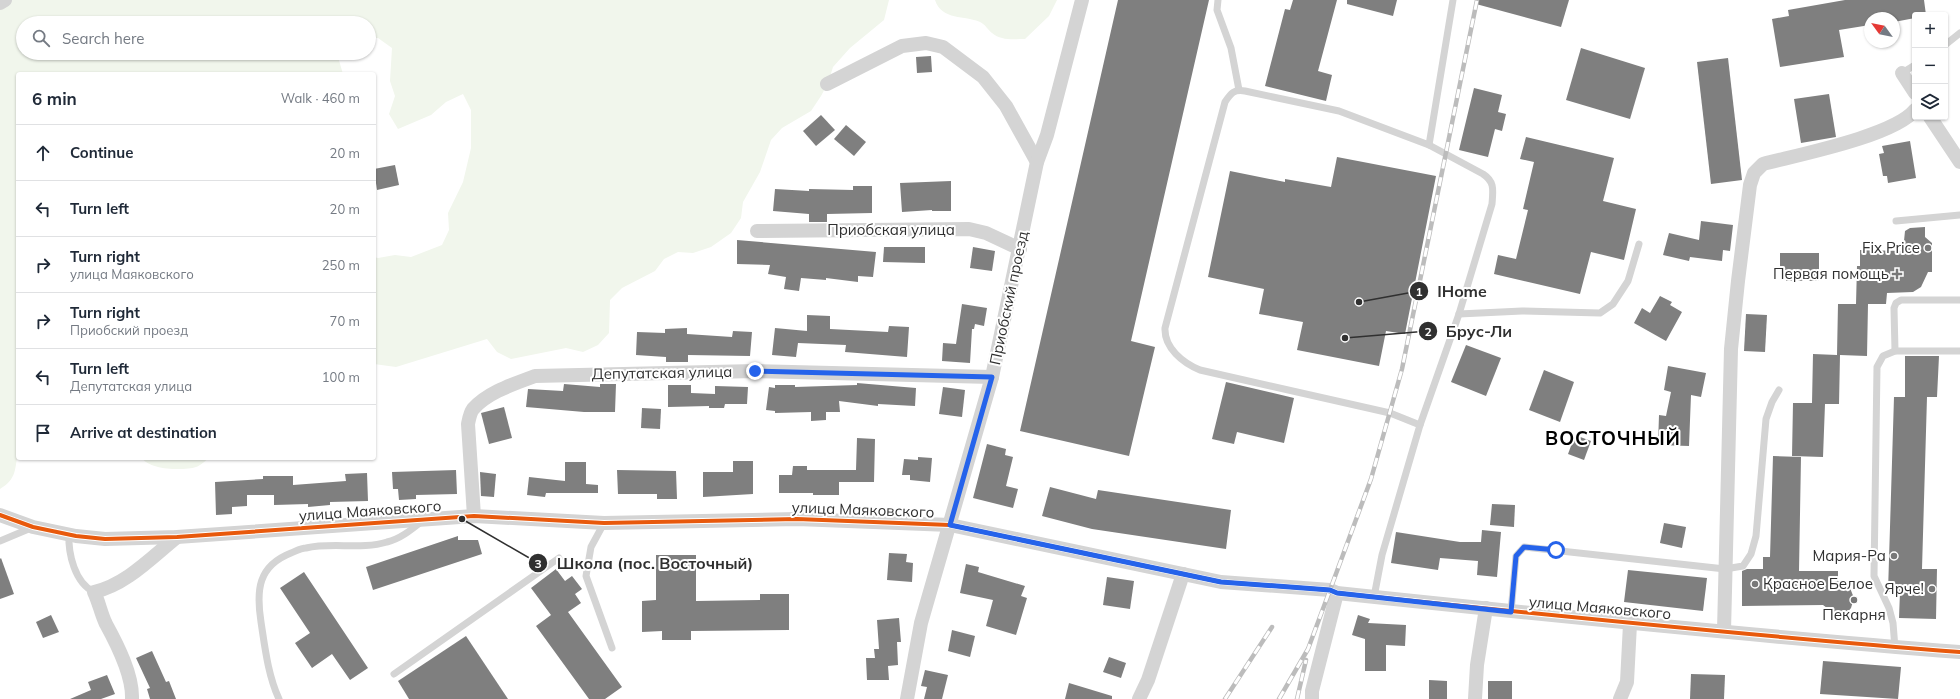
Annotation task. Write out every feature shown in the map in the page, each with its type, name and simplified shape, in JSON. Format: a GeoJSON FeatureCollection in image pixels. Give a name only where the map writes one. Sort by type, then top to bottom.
{"type":"FeatureCollection","features":[{"type":"Feature","properties":{"kind":"street"},"geometry":{"type":"LineString","coordinates":[[0,2],[5,0]]}},
{"type":"Feature","properties":{"kind":"street","name":"Приобский проезд"},"geometry":{"type":"LineString","coordinates":[[907,699],[921,623],[992,377],[1037,162],[1047,135],[1082,0]]}},
{"type":"Feature","properties":{"kind":"street"},"geometry":{"type":"LineString","coordinates":[[827,84],[902,46],[926,43],[943,47],[983,78],[1006,106],[1037,162]]}},
{"type":"Feature","properties":{"kind":"street"},"geometry":{"type":"LineString","coordinates":[[1902,73],[1912,88]]}},
{"type":"Feature","properties":{"kind":"street"},"geometry":{"type":"LineString","coordinates":[[1724,631],[1731,349],[1747,202],[1754,173],[1763,164],[1856,140],[1893,125],[1910,117],[1912,114]]}},
{"type":"Feature","properties":{"kind":"street"},"geometry":{"type":"LineString","coordinates":[[1932,120],[1960,162]]}},
{"type":"Feature","properties":{"kind":"street","name":"Приобская улица"},"geometry":{"type":"LineString","coordinates":[[757,230],[969,229],[986,232],[1020,249]]}},
{"type":"Feature","properties":{"kind":"street","name":"Депутатская улица"},"geometry":{"type":"LineString","coordinates":[[474,516],[468,424],[472,410],[486,398],[510,385],[535,376],[755,371],[992,377]]}},
{"type":"Feature","properties":{"kind":"street","name":"улица Маяковского"},"geometry":{"type":"LineString","coordinates":[[0,515],[33,527],[105,539],[177,537],[474,516],[604,523],[797,520],[950,525],[1221,582],[1330,590],[1337,593],[1630,624],[1724,631],[1895,648],[1960,652]]}},
{"type":"Feature","properties":{"kind":"street"},"geometry":{"type":"LineString","coordinates":[[132,699],[128,675],[117,642],[106,622],[94,592],[107,589],[125,579],[177,537]]}},
{"type":"Feature","properties":{"kind":"street"},"geometry":{"type":"LineString","coordinates":[[1139,699],[1148,680],[1183,574]]}},
{"type":"Feature","properties":{"kind":"street"},"geometry":{"type":"LineString","coordinates":[[1312,699],[1312,691],[1337,593]]}},
{"type":"Feature","properties":{"kind":"street"},"geometry":{"type":"LineString","coordinates":[[1475,699],[1477,664],[1486,608]]}},
{"type":"Feature","properties":{"kind":"street"},"geometry":{"type":"LineString","coordinates":[[1620,699],[1627,682],[1630,624]]}},
{"type":"Feature","properties":{"kind":"lane"},"geometry":{"type":"LineString","coordinates":[[1218,0],[1217,10],[1231,48],[1238,90]]}},
{"type":"Feature","properties":{"kind":"lane"},"geometry":{"type":"LineString","coordinates":[[1429,145],[1454,0]]}},
{"type":"Feature","properties":{"kind":"lane"},"geometry":{"type":"LineString","coordinates":[[1948,43],[1960,33]]}},
{"type":"Feature","properties":{"kind":"lane"},"geometry":{"type":"LineString","coordinates":[[1902,73],[1912,67]]}},
{"type":"Feature","properties":{"kind":"lane"},"geometry":{"type":"LineString","coordinates":[[1374,597],[1382,555],[1420,425],[1459,314],[1492,204],[1494,185],[1489,178],[1483,174],[1429,145],[1340,111],[1238,90],[1231,92],[1225,102],[1165,328],[1164,338],[1182,359],[1200,370],[1378,410],[1420,425]]}},
{"type":"Feature","properties":{"kind":"lane"},"geometry":{"type":"LineString","coordinates":[[1896,221],[1960,215]]}},
{"type":"Feature","properties":{"kind":"lane"},"geometry":{"type":"LineString","coordinates":[[1459,314],[1522,311],[1600,313],[1613,304],[1628,281],[1639,244]]}},
{"type":"Feature","properties":{"kind":"lane"},"geometry":{"type":"LineString","coordinates":[[1896,352],[1894,308],[1896,303],[1902,300],[1960,300]]}},
{"type":"Feature","properties":{"kind":"lane"},"geometry":{"type":"LineString","coordinates":[[1895,648],[1891,616],[1874,576],[1877,367],[1883,356],[1896,352],[1960,351]]}},
{"type":"Feature","properties":{"kind":"lane"},"geometry":{"type":"LineString","coordinates":[[1511,612],[1516,556],[1524,547],[1725,569],[1743,566],[1751,554],[1756,536],[1766,419],[1778,390]]}},
{"type":"Feature","properties":{"kind":"lane"},"geometry":{"type":"LineString","coordinates":[[279,699],[267,661],[260,613],[259,590],[265,572],[280,557],[305,548],[365,546],[388,542],[405,534],[424,520]]}},
{"type":"Feature","properties":{"kind":"lane"},"geometry":{"type":"LineString","coordinates":[[604,523],[590,547],[586,576],[612,648]]}},
{"type":"Feature","properties":{"kind":"lane"},"geometry":{"type":"LineString","coordinates":[[0,540],[33,527]]}},
{"type":"Feature","properties":{"kind":"lane"},"geometry":{"type":"LineString","coordinates":[[68,534],[68,550],[75,569],[86,588],[94,592]]}},
{"type":"Feature","properties":{"kind":"lane"},"geometry":{"type":"LineString","coordinates":[[394,674],[560,558]]}},
{"type":"Feature","properties":{"kind":"shaded area"},"geometry":{"type":"Polygon","coordinates":[[[0,0],[889,0],[884,20],[850,48],[833,67],[828,83],[811,111],[782,128],[771,140],[760,172],[743,202],[741,218],[731,233],[711,247],[693,253],[678,252],[664,259],[655,271],[622,288],[610,300],[609,333],[598,345],[583,352],[566,348],[511,359],[497,352],[487,339],[396,367],[376,364],[376,258],[395,255],[411,257],[442,245],[449,230],[448,213],[463,182],[471,148],[471,110],[463,94],[446,102],[431,115],[398,129],[389,114],[395,96],[390,81],[392,48],[376,38],[376,16],[16,16],[16,60],[339,60],[342,72],[16,72],[16,460],[14,473],[10,481],[0,489],[0,0]]]}},
{"type":"Feature","properties":{"kind":"shaded area"},"geometry":{"type":"Polygon","coordinates":[[[935,0],[1057,0],[1049,16],[1025,39],[1012,39],[996,36],[980,22],[948,14],[938,7],[935,0]]]}},
{"type":"Feature","properties":{"kind":"shaded area"},"geometry":{"type":"Polygon","coordinates":[[[144,460],[207,460],[196,467],[183,469],[159,467],[144,460]]]}},
{"type":"Feature","properties":{"kind":"building"},"geometry":{"type":"Polygon","coordinates":[[[1118,0],[1209,0],[1131,341],[1155,347],[1129,456],[1020,431],[1118,0]]]}},
{"type":"Feature","properties":{"kind":"building"},"geometry":{"type":"Polygon","coordinates":[[[1293,0],[1337,0],[1318,71],[1332,75],[1326,101],[1265,86],[1285,9],[1290,10],[1293,0]]]}},
{"type":"Feature","properties":{"kind":"building"},"geometry":{"type":"Polygon","coordinates":[[[1347,0],[1397,0],[1393,16],[1347,4],[1347,0]]]}},
{"type":"Feature","properties":{"kind":"building"},"geometry":{"type":"Polygon","coordinates":[[[1476,0],[1569,0],[1561,27],[1476,4],[1476,0]]]}},
{"type":"Feature","properties":{"kind":"building"},"geometry":{"type":"Polygon","coordinates":[[[1845,0],[1924,0],[1926,12],[1912,12],[1912,19],[1900,21],[1900,12],[1864,12],[1864,26],[1839,30],[1844,57],[1780,67],[1772,19],[1789,16],[1788,10],[1845,0]]]}},
{"type":"Feature","properties":{"kind":"building"},"geometry":{"type":"Polygon","coordinates":[[[1581,48],[1645,68],[1630,119],[1566,100],[1581,48]]]}},
{"type":"Feature","properties":{"kind":"building"},"geometry":{"type":"Polygon","coordinates":[[[931,56],[932,72],[917,73],[916,57],[931,56]]]}},
{"type":"Feature","properties":{"kind":"building"},"geometry":{"type":"Polygon","coordinates":[[[1728,58],[1742,180],[1711,184],[1697,62],[1728,58]]]}},
{"type":"Feature","properties":{"kind":"building"},"geometry":{"type":"Polygon","coordinates":[[[1474,88],[1502,95],[1498,112],[1506,114],[1502,131],[1495,129],[1488,157],[1459,150],[1474,88]]]}},
{"type":"Feature","properties":{"kind":"building"},"geometry":{"type":"Polygon","coordinates":[[[1829,94],[1836,137],[1801,143],[1794,99],[1829,94]]]}},
{"type":"Feature","properties":{"kind":"building"},"geometry":{"type":"Polygon","coordinates":[[[821,115],[835,130],[816,146],[803,131],[821,115]]]}},
{"type":"Feature","properties":{"kind":"building"},"geometry":{"type":"Polygon","coordinates":[[[846,125],[866,142],[854,156],[834,139],[846,125]]]}},
{"type":"Feature","properties":{"kind":"building"},"geometry":{"type":"Polygon","coordinates":[[[1526,137],[1614,158],[1603,201],[1636,209],[1624,260],[1591,252],[1580,294],[1494,274],[1498,255],[1516,259],[1528,210],[1523,209],[1534,162],[1520,159],[1526,137]]]}},
{"type":"Feature","properties":{"kind":"building"},"geometry":{"type":"Polygon","coordinates":[[[1910,141],[1916,178],[1888,183],[1887,176],[1883,176],[1879,154],[1884,153],[1882,146],[1910,141]]]}},
{"type":"Feature","properties":{"kind":"building"},"geometry":{"type":"Polygon","coordinates":[[[1337,157],[1436,176],[1405,334],[1386,331],[1379,366],[1297,350],[1303,322],[1259,314],[1264,289],[1208,277],[1230,171],[1285,182],[1285,179],[1331,187],[1337,157]]]}},
{"type":"Feature","properties":{"kind":"building"},"geometry":{"type":"Polygon","coordinates":[[[395,165],[399,185],[377,190],[376,169],[395,165]]]}},
{"type":"Feature","properties":{"kind":"building"},"geometry":{"type":"Polygon","coordinates":[[[951,181],[951,211],[932,210],[902,212],[900,183],[951,181]]]}},
{"type":"Feature","properties":{"kind":"building"},"geometry":{"type":"Polygon","coordinates":[[[853,186],[872,186],[872,213],[827,214],[827,222],[809,222],[809,214],[773,211],[775,189],[809,191],[809,189],[853,190],[853,186]]]}},
{"type":"Feature","properties":{"kind":"building"},"geometry":{"type":"Polygon","coordinates":[[[1701,221],[1733,225],[1730,251],[1723,250],[1722,261],[1690,257],[1689,261],[1663,255],[1669,233],[1699,240],[1701,221]]]}},
{"type":"Feature","properties":{"kind":"building"},"geometry":{"type":"Polygon","coordinates":[[[1925,227],[1925,237],[1932,243],[1932,272],[1928,272],[1921,287],[1913,292],[1887,293],[1886,304],[1868,304],[1867,356],[1840,355],[1839,404],[1825,404],[1823,457],[1792,456],[1793,403],[1812,403],[1813,354],[1837,355],[1838,304],[1856,304],[1857,266],[1860,266],[1860,250],[1903,251],[1905,231],[1910,228],[1925,227]]]}},
{"type":"Feature","properties":{"kind":"building"},"geometry":{"type":"Polygon","coordinates":[[[737,240],[876,252],[873,277],[858,276],[858,282],[826,278],[826,280],[801,278],[799,291],[784,289],[786,277],[768,274],[770,265],[737,264],[737,240]]]}},
{"type":"Feature","properties":{"kind":"building"},"geometry":{"type":"Polygon","coordinates":[[[884,247],[925,247],[925,263],[883,262],[884,247]]]}},
{"type":"Feature","properties":{"kind":"building"},"geometry":{"type":"Polygon","coordinates":[[[973,247],[995,251],[992,271],[970,268],[973,247]]]}},
{"type":"Feature","properties":{"kind":"building"},"geometry":{"type":"Polygon","coordinates":[[[1780,253],[1819,253],[1819,281],[1786,281],[1786,270],[1780,270],[1780,253]]]}},
{"type":"Feature","properties":{"kind":"building"},"geometry":{"type":"Polygon","coordinates":[[[1660,296],[1672,302],[1670,305],[1682,312],[1666,341],[1634,323],[1642,308],[1650,313],[1660,296]]]}},
{"type":"Feature","properties":{"kind":"building"},"geometry":{"type":"Polygon","coordinates":[[[962,304],[987,308],[984,326],[975,324],[974,329],[972,329],[970,363],[942,361],[943,343],[956,344],[962,304]]]}},
{"type":"Feature","properties":{"kind":"building"},"geometry":{"type":"Polygon","coordinates":[[[1746,314],[1767,315],[1765,352],[1744,351],[1746,314]]]}},
{"type":"Feature","properties":{"kind":"building"},"geometry":{"type":"Polygon","coordinates":[[[807,315],[830,316],[830,329],[888,332],[889,326],[909,327],[907,357],[845,352],[846,345],[798,343],[796,357],[772,355],[775,328],[807,331],[807,315]]]}},
{"type":"Feature","properties":{"kind":"building"},"geometry":{"type":"Polygon","coordinates":[[[687,328],[687,334],[732,337],[733,331],[752,332],[750,356],[688,355],[688,362],[666,362],[666,357],[636,355],[637,332],[665,333],[665,329],[687,328]]]}},
{"type":"Feature","properties":{"kind":"building"},"geometry":{"type":"Polygon","coordinates":[[[1466,345],[1501,358],[1486,396],[1451,382],[1466,345]]]}},
{"type":"Feature","properties":{"kind":"building"},"geometry":{"type":"Polygon","coordinates":[[[1905,356],[1939,356],[1937,397],[1927,397],[1922,569],[1937,569],[1936,619],[1899,618],[1900,592],[1888,592],[1894,397],[1905,397],[1905,356]]]}},
{"type":"Feature","properties":{"kind":"building"},"geometry":{"type":"Polygon","coordinates":[[[1668,366],[1706,373],[1701,397],[1691,395],[1689,446],[1658,445],[1659,415],[1666,416],[1671,392],[1664,390],[1668,366]]]}},
{"type":"Feature","properties":{"kind":"building"},"geometry":{"type":"Polygon","coordinates":[[[1544,370],[1574,382],[1560,422],[1529,410],[1544,370]]]}},
{"type":"Feature","properties":{"kind":"building"},"geometry":{"type":"Polygon","coordinates":[[[1226,382],[1294,398],[1284,443],[1237,432],[1234,444],[1212,439],[1226,382]]]}},
{"type":"Feature","properties":{"kind":"building"},"geometry":{"type":"Polygon","coordinates":[[[857,383],[916,388],[915,406],[878,404],[878,406],[839,401],[840,412],[826,412],[826,420],[811,421],[811,412],[775,413],[775,411],[766,410],[769,387],[775,388],[775,385],[795,385],[795,387],[857,385],[857,383]]]}},
{"type":"Feature","properties":{"kind":"building"},"geometry":{"type":"Polygon","coordinates":[[[564,384],[600,387],[600,384],[616,384],[615,412],[584,412],[526,407],[528,389],[563,391],[564,384]]]}},
{"type":"Feature","properties":{"kind":"building"},"geometry":{"type":"Polygon","coordinates":[[[668,385],[691,385],[691,393],[715,394],[715,386],[748,387],[747,404],[725,404],[724,408],[709,408],[709,406],[668,407],[668,385]]]}},
{"type":"Feature","properties":{"kind":"building"},"geometry":{"type":"Polygon","coordinates":[[[943,387],[965,390],[962,417],[939,414],[943,387]]]}},
{"type":"Feature","properties":{"kind":"building"},"geometry":{"type":"Polygon","coordinates":[[[504,407],[512,438],[489,444],[481,413],[504,407]]]}},
{"type":"Feature","properties":{"kind":"building"},"geometry":{"type":"Polygon","coordinates":[[[642,408],[661,409],[660,429],[641,428],[642,408]]]}},
{"type":"Feature","properties":{"kind":"building"},"geometry":{"type":"Polygon","coordinates":[[[1575,435],[1591,441],[1584,460],[1568,454],[1575,435]]]}},
{"type":"Feature","properties":{"kind":"building"},"geometry":{"type":"Polygon","coordinates":[[[857,438],[875,439],[874,482],[839,482],[839,495],[779,493],[779,475],[792,475],[793,466],[807,466],[807,470],[856,470],[857,438]]]}},
{"type":"Feature","properties":{"kind":"building"},"geometry":{"type":"Polygon","coordinates":[[[987,444],[1006,449],[1005,455],[1013,457],[1006,486],[1018,489],[1013,508],[973,498],[987,444]]]}},
{"type":"Feature","properties":{"kind":"building"},"geometry":{"type":"Polygon","coordinates":[[[1773,456],[1801,457],[1799,571],[1838,571],[1838,581],[1850,588],[1854,598],[1851,608],[1846,614],[1835,614],[1823,605],[1742,606],[1742,571],[1747,569],[1763,569],[1763,557],[1770,557],[1773,456]]]}},
{"type":"Feature","properties":{"kind":"building"},"geometry":{"type":"Polygon","coordinates":[[[918,457],[932,458],[930,482],[910,480],[910,475],[902,475],[904,459],[918,460],[918,457]]]}},
{"type":"Feature","properties":{"kind":"building"},"geometry":{"type":"Polygon","coordinates":[[[733,461],[753,461],[753,494],[703,497],[703,472],[733,472],[733,461]]]}},
{"type":"Feature","properties":{"kind":"building"},"geometry":{"type":"Polygon","coordinates":[[[565,462],[586,462],[586,484],[598,485],[598,493],[546,493],[545,497],[527,495],[529,477],[565,481],[565,462]]]}},
{"type":"Feature","properties":{"kind":"building"},"geometry":{"type":"Polygon","coordinates":[[[456,470],[457,494],[416,495],[416,499],[399,500],[398,489],[393,489],[392,472],[456,470]]]}},
{"type":"Feature","properties":{"kind":"building"},"geometry":{"type":"Polygon","coordinates":[[[617,470],[676,471],[677,499],[657,499],[657,494],[618,494],[617,470]]]}},
{"type":"Feature","properties":{"kind":"building"},"geometry":{"type":"Polygon","coordinates":[[[480,472],[496,474],[494,497],[481,496],[480,472]]]}},
{"type":"Feature","properties":{"kind":"building"},"geometry":{"type":"Polygon","coordinates":[[[367,473],[368,501],[330,502],[330,505],[308,507],[308,504],[274,505],[274,495],[247,495],[247,506],[232,507],[232,514],[216,515],[215,482],[263,479],[263,476],[293,476],[293,485],[346,481],[345,474],[367,473]]]}},
{"type":"Feature","properties":{"kind":"building"},"geometry":{"type":"Polygon","coordinates":[[[1050,487],[1096,499],[1098,490],[1231,510],[1226,549],[1092,529],[1042,516],[1050,487]]]}},
{"type":"Feature","properties":{"kind":"building"},"geometry":{"type":"Polygon","coordinates":[[[1492,504],[1515,505],[1514,527],[1490,525],[1492,504]]]}},
{"type":"Feature","properties":{"kind":"building"},"geometry":{"type":"Polygon","coordinates":[[[1664,523],[1686,527],[1682,548],[1660,543],[1664,523]]]}},
{"type":"Feature","properties":{"kind":"building"},"geometry":{"type":"Polygon","coordinates":[[[1482,530],[1501,532],[1497,577],[1477,575],[1478,561],[1440,558],[1438,570],[1391,563],[1396,532],[1460,542],[1481,542],[1482,530]]]}},
{"type":"Feature","properties":{"kind":"building"},"geometry":{"type":"Polygon","coordinates":[[[458,536],[458,540],[478,540],[482,554],[373,590],[366,567],[458,536]]]}},
{"type":"Feature","properties":{"kind":"building"},"geometry":{"type":"Polygon","coordinates":[[[889,553],[907,554],[906,562],[913,563],[912,582],[887,580],[889,553]]]}},
{"type":"Feature","properties":{"kind":"building"},"geometry":{"type":"Polygon","coordinates":[[[656,555],[696,555],[696,601],[760,600],[760,594],[789,594],[789,630],[691,631],[691,640],[662,640],[662,631],[642,632],[642,601],[656,600],[656,555]]]}},
{"type":"Feature","properties":{"kind":"building"},"geometry":{"type":"Polygon","coordinates":[[[1,558],[14,594],[0,599],[0,559],[1,558]]]}},
{"type":"Feature","properties":{"kind":"building"},"geometry":{"type":"Polygon","coordinates":[[[966,564],[979,567],[978,572],[1025,586],[1021,596],[1027,598],[1016,635],[986,626],[993,600],[960,593],[966,564]]]}},
{"type":"Feature","properties":{"kind":"building"},"geometry":{"type":"Polygon","coordinates":[[[556,569],[565,581],[572,576],[582,589],[575,594],[581,603],[568,612],[622,687],[605,699],[589,699],[536,626],[551,615],[531,588],[556,569]]]}},
{"type":"Feature","properties":{"kind":"building"},"geometry":{"type":"Polygon","coordinates":[[[1628,570],[1707,578],[1703,611],[1624,602],[1628,570]]]}},
{"type":"Feature","properties":{"kind":"building"},"geometry":{"type":"Polygon","coordinates":[[[304,572],[368,668],[350,680],[332,654],[312,668],[295,643],[310,633],[280,588],[304,572]]]}},
{"type":"Feature","properties":{"kind":"building"},"geometry":{"type":"Polygon","coordinates":[[[1107,577],[1134,581],[1130,609],[1103,605],[1107,577]]]}},
{"type":"Feature","properties":{"kind":"building"},"geometry":{"type":"Polygon","coordinates":[[[51,615],[59,632],[43,638],[36,622],[51,615]]]}},
{"type":"Feature","properties":{"kind":"building"},"geometry":{"type":"Polygon","coordinates":[[[1358,615],[1370,619],[1368,623],[1406,625],[1405,646],[1386,645],[1386,671],[1365,671],[1365,639],[1352,635],[1358,615]]]}},
{"type":"Feature","properties":{"kind":"building"},"geometry":{"type":"Polygon","coordinates":[[[899,618],[901,642],[897,642],[898,665],[888,666],[889,680],[867,680],[866,658],[875,658],[874,649],[879,649],[877,620],[899,618]]]}},
{"type":"Feature","properties":{"kind":"building"},"geometry":{"type":"Polygon","coordinates":[[[952,630],[975,636],[970,657],[948,651],[952,630]]]}},
{"type":"Feature","properties":{"kind":"building"},"geometry":{"type":"Polygon","coordinates":[[[466,636],[508,699],[409,699],[398,681],[466,636]]]}},
{"type":"Feature","properties":{"kind":"building"},"geometry":{"type":"Polygon","coordinates":[[[152,651],[166,682],[169,681],[176,699],[150,699],[147,689],[150,688],[136,658],[152,651]]]}},
{"type":"Feature","properties":{"kind":"building"},"geometry":{"type":"Polygon","coordinates":[[[1109,657],[1126,663],[1121,678],[1103,672],[1109,657]]]}},
{"type":"Feature","properties":{"kind":"building"},"geometry":{"type":"Polygon","coordinates":[[[1823,661],[1901,667],[1898,699],[1820,694],[1823,661]]]}},
{"type":"Feature","properties":{"kind":"building"},"geometry":{"type":"Polygon","coordinates":[[[925,670],[948,675],[942,699],[924,699],[927,687],[921,686],[925,670]]]}},
{"type":"Feature","properties":{"kind":"building"},"geometry":{"type":"Polygon","coordinates":[[[1691,674],[1725,675],[1724,699],[1690,699],[1691,674]]]}},
{"type":"Feature","properties":{"kind":"building"},"geometry":{"type":"Polygon","coordinates":[[[107,675],[115,694],[101,699],[70,699],[91,690],[88,682],[107,675]]]}},
{"type":"Feature","properties":{"kind":"building"},"geometry":{"type":"Polygon","coordinates":[[[1429,680],[1447,681],[1447,699],[1429,699],[1429,680]]]}},
{"type":"Feature","properties":{"kind":"building"},"geometry":{"type":"Polygon","coordinates":[[[1488,681],[1512,681],[1512,699],[1488,699],[1488,681]]]}},
{"type":"Feature","properties":{"kind":"building"},"geometry":{"type":"Polygon","coordinates":[[[1069,683],[1112,696],[1112,699],[1065,699],[1069,683]]]}},
{"type":"Feature","properties":{"kind":"railway"},"geometry":{"type":"LineString","coordinates":[[1279,699],[1308,649],[1371,479],[1402,369],[1477,0]]}},
{"type":"Feature","properties":{"kind":"railway"},"geometry":{"type":"LineString","coordinates":[[1225,699],[1272,627]]}},
{"type":"Feature","properties":{"kind":"railway"},"geometry":{"type":"LineString","coordinates":[[1297,699],[1306,660]]}},
{"type":"Feature","properties":{"kind":"cycle path"},"geometry":{"type":"LineString","coordinates":[[0,515],[33,527],[76,536],[105,539],[177,537],[474,516],[604,523],[797,519],[950,525],[1221,582],[1330,590],[1337,593],[1571,617],[1960,652]]}},
{"type":"Feature","properties":{"kind":"place","name":"Fix Price"},"geometry":{"type":"Point","coordinates":[1928,248]}},
{"type":"Feature","properties":{"kind":"place","name":"Первая помощь"},"geometry":{"type":"Point","coordinates":[1897,274]}},
{"type":"Feature","properties":{"kind":"place","name":"IHome"},"geometry":{"type":"Point","coordinates":[1359,302]}},
{"type":"Feature","properties":{"kind":"place","name":"Брус-Ли"},"geometry":{"type":"Point","coordinates":[1345,338]}},
{"type":"Feature","properties":{"kind":"place","name":"Школа (пос. Восточный)"},"geometry":{"type":"Point","coordinates":[462,519]}},
{"type":"Feature","properties":{"kind":"place","name":"Мария-Ра"},"geometry":{"type":"Point","coordinates":[1894,556]}},
{"type":"Feature","properties":{"kind":"place","name":"Красное Белое"},"geometry":{"type":"Point","coordinates":[1755,584]}},
{"type":"Feature","properties":{"kind":"place","name":"Ярче!"},"geometry":{"type":"Point","coordinates":[1932,589]}},
{"type":"Feature","properties":{"kind":"place","name":"Пекарня"},"geometry":{"type":"Point","coordinates":[1854,600]}},
{"type":"Feature","properties":{"kind":"district","name":"ВОСТОЧНЫЙ"},"geometry":{"type":"Point","coordinates":[1613,438]}},
{"type":"Feature","properties":{"kind":"route"},"geometry":{"type":"LineString","coordinates":[[755,371],[992,377],[950,525],[1221,582],[1330,590],[1337,593],[1511,612],[1516,556],[1524,547],[1556,550]]}}]}
